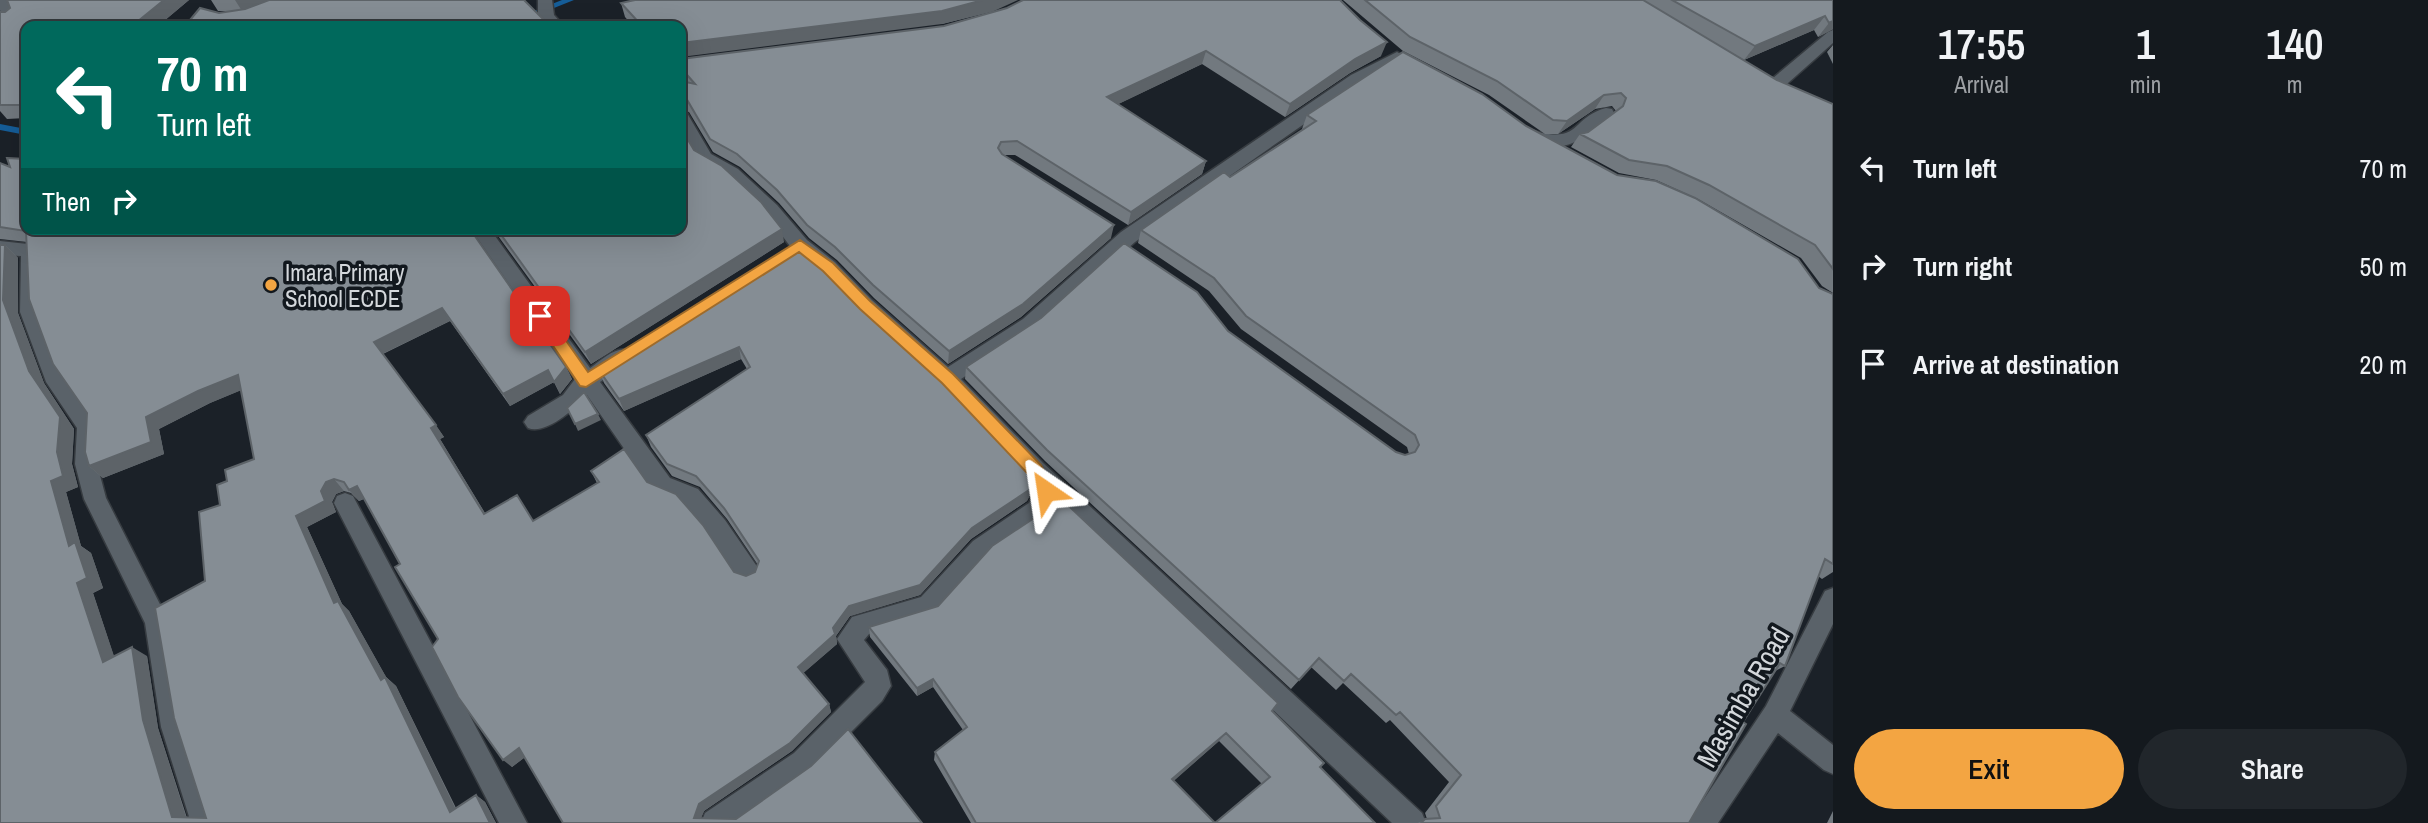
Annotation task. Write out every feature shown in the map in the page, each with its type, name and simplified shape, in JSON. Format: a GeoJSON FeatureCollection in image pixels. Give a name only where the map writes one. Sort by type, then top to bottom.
{"type":"FeatureCollection","features":[{"type":"Feature","properties":{"kind":"street"},"geometry":{"type":"LineString","coordinates":[[4,0],[11,20]]}},
{"type":"Feature","properties":{"kind":"street"},"geometry":{"type":"LineString","coordinates":[[1773,86],[1833,35]]}},
{"type":"Feature","properties":{"kind":"street"},"geometry":{"type":"LineString","coordinates":[[947,378],[1030,324],[1125,241],[1391,53],[1433,76]]}},
{"type":"Feature","properties":{"kind":"street"},"geometry":{"type":"LineString","coordinates":[[1547,144],[1571,139],[1606,113]]}},
{"type":"Feature","properties":{"kind":"street"},"geometry":{"type":"LineString","coordinates":[[1514,125],[1567,155]]}},
{"type":"Feature","properties":{"kind":"street"},"geometry":{"type":"LineString","coordinates":[[686,126],[705,158],[732,173],[771,209],[794,249],[828,267],[865,305],[947,378],[1035,470],[1412,823]]}},
{"type":"Feature","properties":{"kind":"street"},"geometry":{"type":"LineString","coordinates":[[484,235],[662,485],[690,496],[717,527],[748,573]]}},
{"type":"Feature","properties":{"kind":"street"},"geometry":{"type":"LineString","coordinates":[[0,248],[30,250],[30,312],[56,382],[88,426],[86,464],[95,499],[157,622],[174,727],[205,823]]}},
{"type":"Feature","properties":{"kind":"street"},"geometry":{"type":"LineString","coordinates":[[536,422],[570,401],[586,381],[638,346]]}},
{"type":"Feature","properties":{"kind":"street"},"geometry":{"type":"LineString","coordinates":[[715,823],[803,762],[873,692],[878,686],[878,679],[849,639],[861,625],[928,606],[981,548],[1037,510],[1046,491],[1035,470]]}},
{"type":"Feature","properties":{"kind":"street"},"geometry":{"type":"LineString","coordinates":[[345,503],[513,823]]}},
{"type":"Feature","properties":{"kind":"street","name":"Masimba Road"},"geometry":{"type":"LineString","coordinates":[[1702,823],[1775,715],[1833,599]]}},
{"type":"Feature","properties":{"kind":"street"},"geometry":{"type":"LineString","coordinates":[[1775,715],[1833,761]]}},
{"type":"Feature","properties":{"kind":"building"},"geometry":{"type":"Polygon","coordinates":[[[7,0],[164,0],[138,21],[21,21],[21,105],[0,105],[0,12],[10,8],[7,0]]]}},
{"type":"Feature","properties":{"kind":"building"},"geometry":{"type":"Polygon","coordinates":[[[269,0],[524,0],[545,21],[189,21],[200,8],[219,13],[245,9],[269,0]]]}},
{"type":"Feature","properties":{"kind":"building"},"geometry":{"type":"Polygon","coordinates":[[[635,0],[983,0],[942,11],[686,42],[686,21],[637,21],[621,3],[635,0]]]}},
{"type":"Feature","properties":{"kind":"building"},"geometry":{"type":"Polygon","coordinates":[[[1023,0],[1340,0],[1387,42],[1355,59],[1290,104],[1206,51],[1107,97],[1206,161],[1131,212],[1017,141],[1001,142],[998,148],[1002,154],[1114,225],[1023,304],[949,351],[873,285],[835,247],[807,225],[777,190],[737,154],[710,139],[686,98],[686,82],[695,84],[686,74],[686,58],[944,26],[1007,8],[1023,0]]]}},
{"type":"Feature","properties":{"kind":"building"},"geometry":{"type":"Polygon","coordinates":[[[1365,0],[1643,0],[1777,80],[1833,104],[1833,269],[1815,245],[1709,185],[1667,166],[1629,160],[1580,134],[1588,132],[1623,106],[1626,98],[1621,93],[1604,95],[1567,121],[1553,120],[1497,81],[1410,37],[1365,0]]]}},
{"type":"Feature","properties":{"kind":"building"},"geometry":{"type":"Polygon","coordinates":[[[1672,0],[1833,0],[1833,21],[1829,23],[1825,16],[1755,46],[1672,0]]]}},
{"type":"Feature","properties":{"kind":"building"},"geometry":{"type":"Polygon","coordinates":[[[1403,52],[1482,94],[1526,126],[1617,175],[1656,181],[1695,198],[1798,259],[1819,288],[1833,294],[1833,564],[1825,559],[1785,666],[1780,663],[1743,722],[1746,724],[1689,823],[1421,823],[1425,819],[1440,818],[1436,806],[1461,775],[1400,712],[1396,715],[1351,674],[1344,681],[1319,658],[1299,680],[1047,450],[966,367],[1041,318],[1124,243],[1197,292],[1228,331],[1396,452],[1405,455],[1415,452],[1419,445],[1415,435],[1246,316],[1214,278],[1141,230],[1224,172],[1230,177],[1316,121],[1307,115],[1403,52]]]}},
{"type":"Feature","properties":{"kind":"building"},"geometry":{"type":"Polygon","coordinates":[[[686,136],[694,150],[722,166],[761,202],[782,229],[585,352],[501,235],[686,235],[686,136]]]}},
{"type":"Feature","properties":{"kind":"building"},"geometry":{"type":"Polygon","coordinates":[[[7,158],[21,159],[21,230],[0,227],[0,163],[10,167],[7,158]]]}},
{"type":"Feature","properties":{"kind":"building"},"geometry":{"type":"Polygon","coordinates":[[[26,235],[474,235],[566,367],[554,382],[548,370],[503,394],[442,308],[374,342],[436,425],[431,428],[484,514],[517,495],[533,521],[599,482],[591,471],[624,449],[647,482],[676,494],[703,525],[734,572],[746,576],[755,572],[759,561],[724,508],[696,476],[667,464],[646,435],[750,367],[739,347],[619,399],[599,370],[797,244],[939,374],[1027,467],[1034,480],[1029,490],[972,528],[920,585],[849,606],[833,628],[835,634],[798,667],[829,704],[790,743],[699,804],[694,818],[736,819],[811,766],[848,729],[922,823],[563,823],[519,748],[503,760],[458,697],[432,647],[438,639],[395,567],[400,564],[357,486],[349,490],[344,482],[334,479],[326,482],[321,491],[325,501],[296,516],[334,603],[338,601],[381,680],[385,677],[450,812],[476,795],[490,823],[0,823],[0,245],[5,245],[3,300],[29,371],[60,417],[57,452],[63,476],[51,481],[69,546],[75,542],[87,578],[77,583],[103,662],[132,647],[143,720],[172,817],[206,818],[174,718],[155,608],[205,581],[199,512],[220,505],[217,485],[227,481],[225,470],[254,459],[238,375],[146,417],[151,442],[89,466],[85,452],[87,413],[53,364],[29,299],[26,235]]]}},
{"type":"Feature","properties":{"kind":"building"},"geometry":{"type":"Polygon","coordinates":[[[584,392],[598,414],[575,424],[567,408],[584,392]]]}},
{"type":"Feature","properties":{"kind":"building"},"geometry":{"type":"Polygon","coordinates":[[[1056,494],[1278,703],[1272,711],[1324,763],[1320,767],[1375,823],[1215,823],[976,823],[935,752],[967,727],[933,679],[917,688],[869,627],[938,606],[992,546],[1049,508],[1056,494]],[[1226,733],[1172,779],[1215,823],[1270,777],[1226,733]]]}},
{"type":"Feature","properties":{"kind":"waterway"},"geometry":{"type":"LineString","coordinates":[[514,21],[570,0]]}},
{"type":"Feature","properties":{"kind":"waterway"},"geometry":{"type":"LineString","coordinates":[[0,127],[21,131]]}},
{"type":"Feature","properties":{"kind":"place","name":"Imara Primary School ECDE"},"geometry":{"type":"Point","coordinates":[271,285]}},
{"type":"Feature","properties":{"kind":"route"},"geometry":{"type":"LineString","coordinates":[[540,316],[586,381],[800,245],[828,267],[865,305],[947,378],[1035,470],[1046,491]]}}]}
